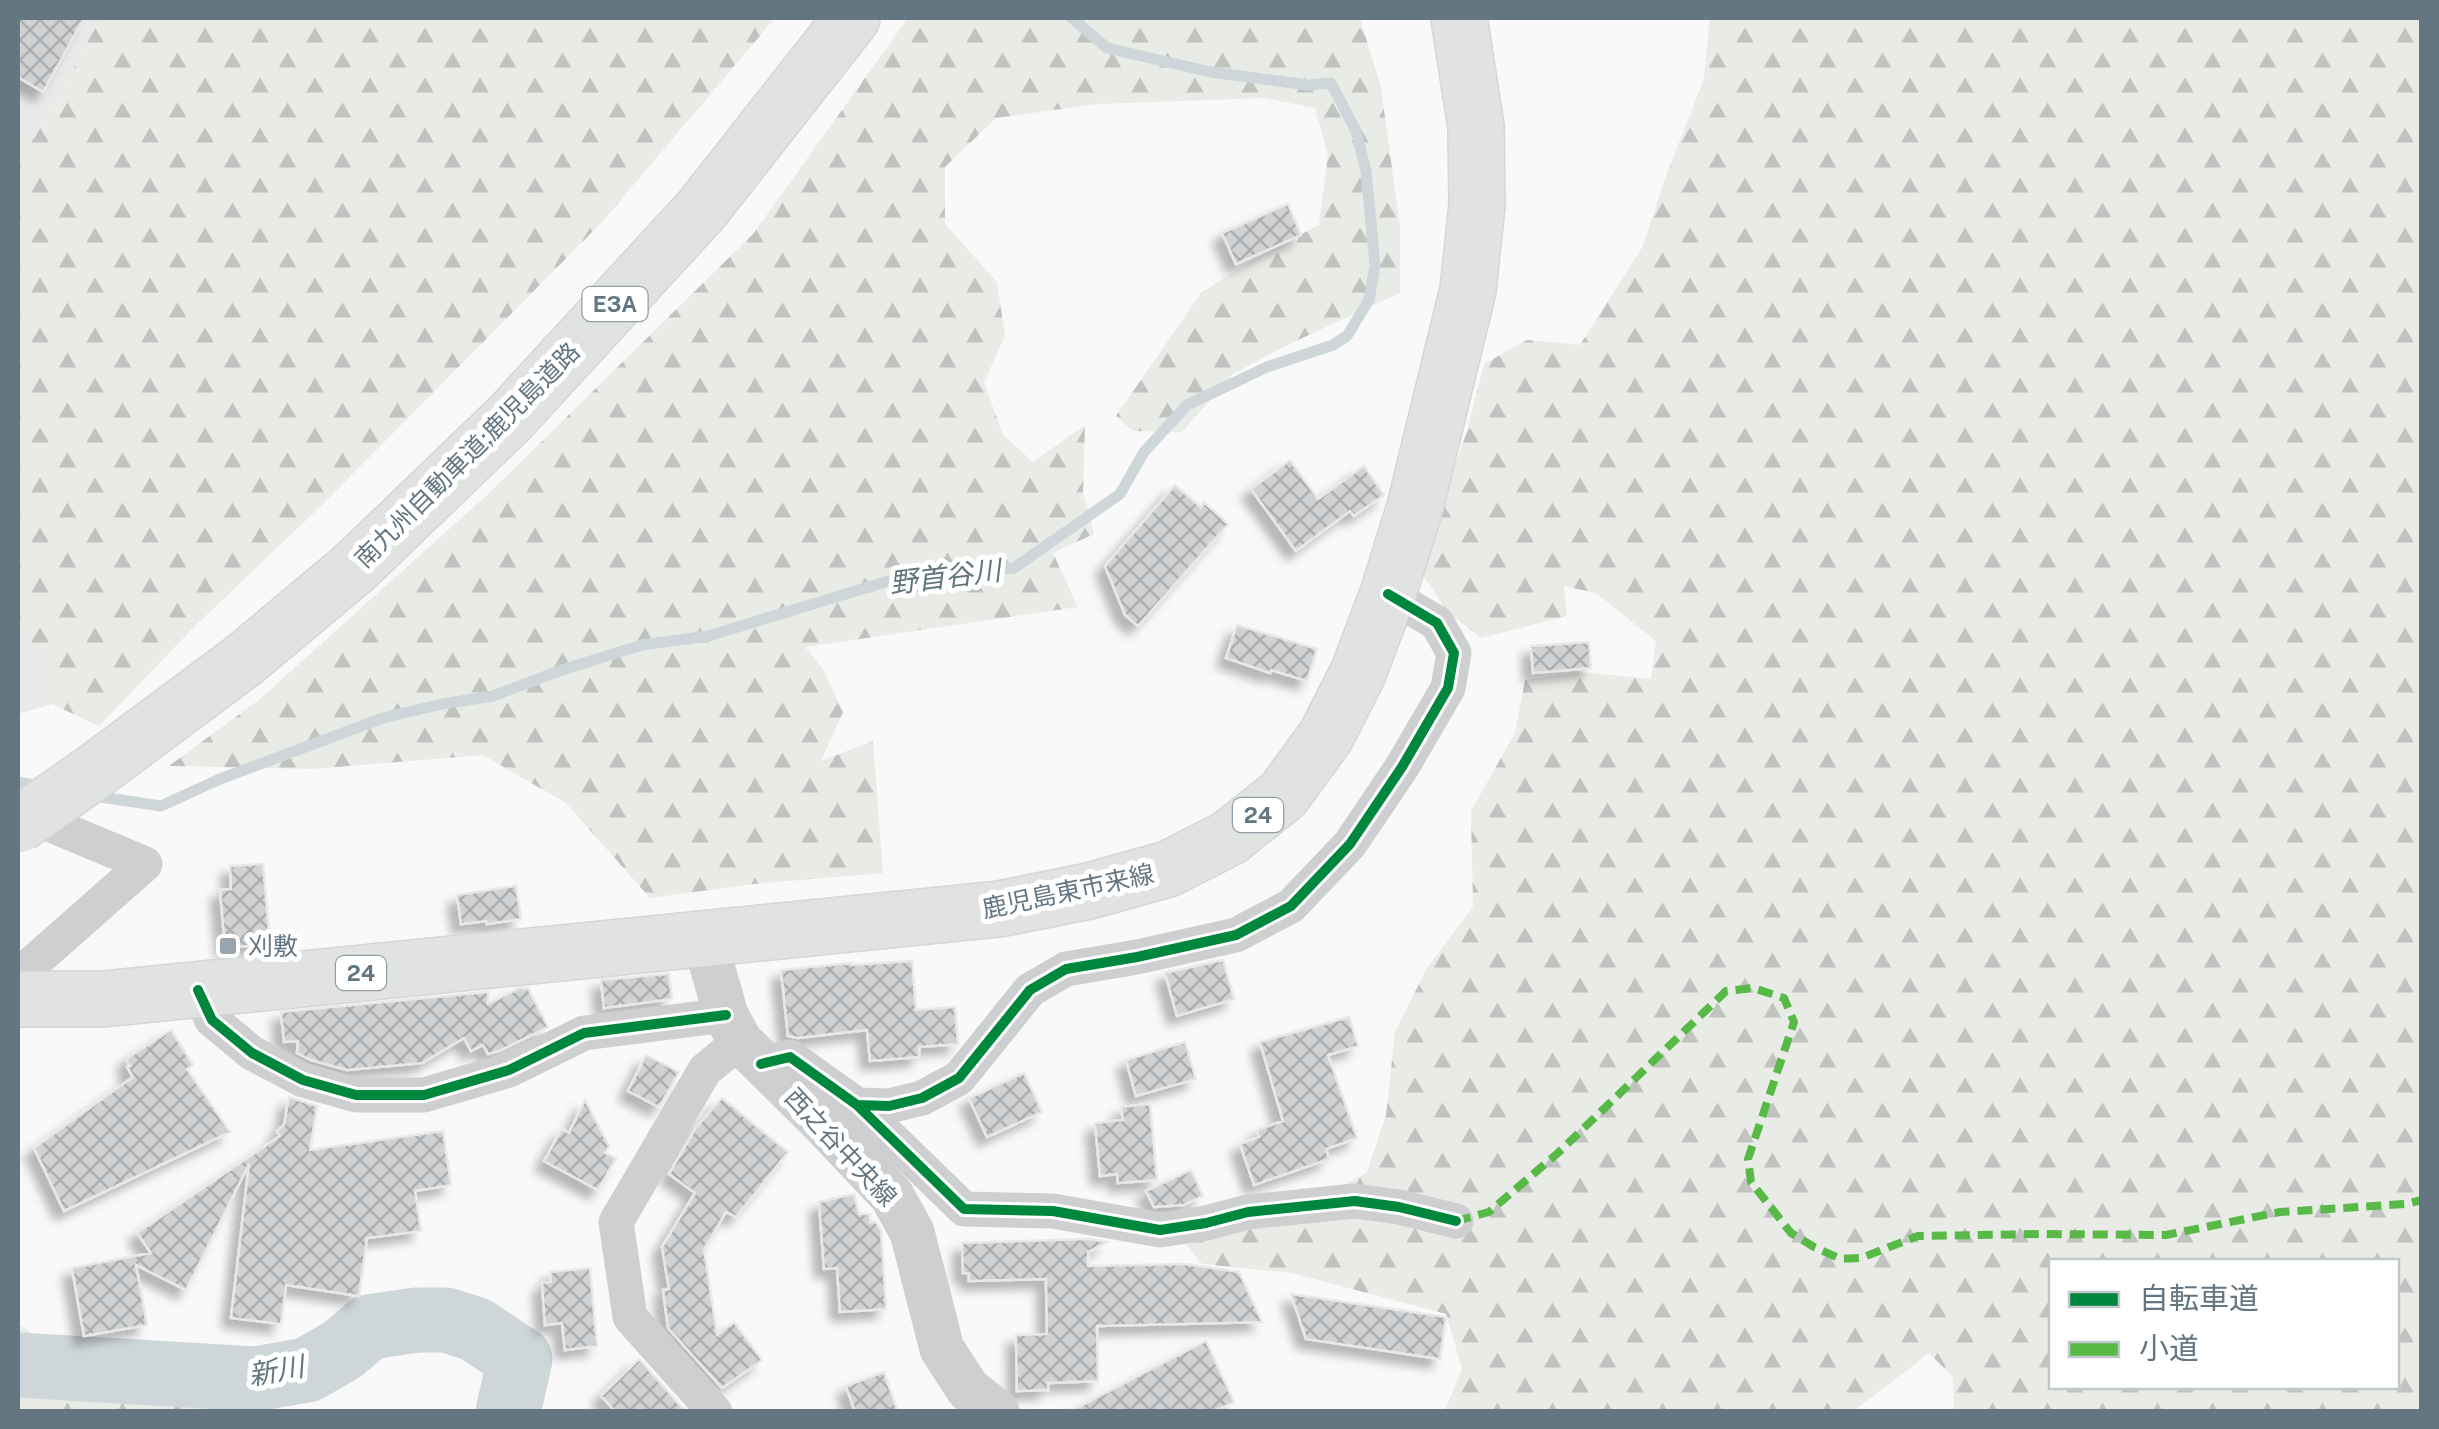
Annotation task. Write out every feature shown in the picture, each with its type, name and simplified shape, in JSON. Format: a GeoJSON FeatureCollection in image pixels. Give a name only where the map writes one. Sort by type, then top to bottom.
{"type":"FeatureCollection","features":[{"type":"Feature","properties":{"kind":"main road","name":"南九州自動車道;鹿児島道路"},"geometry":{"type":"LineString","coordinates":[[18,825],[244,660],[354,568],[510,418],[702,209],[852,18]]}},
{"type":"Feature","properties":{"kind":"main road","name":"鹿児島東市来線"},"geometry":{"type":"LineString","coordinates":[[18,1000],[102,999],[198,990],[999,908],[1090,891],[1168,870],[1230,838],[1283,796],[1326,736],[1358,673],[1415,507],[1468,290],[1477,204],[1476,127],[1459,18]]}},
{"type":"Feature","properties":{"kind":"street"},"geometry":{"type":"LineString","coordinates":[[856,1104],[889,1106],[922,1098],[959,1078],[1030,990],[1066,969],[1236,934],[1291,906],[1350,844],[1402,767],[1448,688],[1454,653],[1437,623],[1388,594]]}},
{"type":"Feature","properties":{"kind":"street"},"geometry":{"type":"LineString","coordinates":[[18,810],[146,864],[18,976]]}},
{"type":"Feature","properties":{"kind":"street"},"geometry":{"type":"LineString","coordinates":[[704,938],[742,1040]]}},
{"type":"Feature","properties":{"kind":"street"},"geometry":{"type":"LineString","coordinates":[[198,990],[212,1020],[252,1052],[303,1080],[356,1095],[424,1095],[509,1070],[584,1033],[742,1040],[790,1057],[856,1104],[964,1208],[1054,1211],[1160,1230],[1248,1212],[1355,1201],[1399,1207],[1456,1222]]}},
{"type":"Feature","properties":{"kind":"street"},"geometry":{"type":"LineString","coordinates":[[715,1412],[630,1317],[616,1222],[706,1070],[742,1040]]}},
{"type":"Feature","properties":{"kind":"street","name":"西之谷中央線"},"geometry":{"type":"LineString","coordinates":[[742,1040],[892,1196],[912,1232],[942,1349],[968,1389],[998,1412]]}},
{"type":"Feature","properties":{"kind":"shaded area"},"geometry":{"type":"Polygon","coordinates":[[[18,18],[101,18],[33,140],[18,132],[18,18]]]}},
{"type":"Feature","properties":{"kind":"shaded area"},"geometry":{"type":"Polygon","coordinates":[[[18,630],[39,648],[52,704],[18,714],[18,630]]]}},
{"type":"Feature","properties":{"kind":"green space"},"geometry":{"type":"Polygon","coordinates":[[[101,18],[775,18],[602,222],[99,726],[52,704],[39,649],[18,630],[18,132],[34,139],[101,18]]]}},
{"type":"Feature","properties":{"kind":"green space"},"geometry":{"type":"Polygon","coordinates":[[[908,18],[1360,18],[1381,87],[1400,227],[1400,293],[1233,374],[1182,432],[1133,431],[1116,416],[1201,293],[1319,225],[1328,155],[1315,108],[1264,98],[1097,104],[996,118],[945,167],[945,224],[997,282],[1005,336],[984,382],[1003,435],[1033,462],[1085,425],[1083,492],[1094,534],[1053,553],[1078,607],[805,647],[823,669],[843,712],[821,761],[873,741],[883,873],[650,898],[566,803],[483,755],[313,769],[169,766],[260,699],[487,495],[753,234],[908,18]]]}},
{"type":"Feature","properties":{"kind":"green space"},"geometry":{"type":"Polygon","coordinates":[[[1710,18],[2421,18],[2421,1411],[1954,1411],[1953,1377],[1929,1353],[1854,1411],[1445,1411],[1462,1368],[1446,1314],[1292,1273],[1202,1264],[1179,1235],[1295,1212],[1367,1172],[1386,1115],[1395,1032],[1427,968],[1473,907],[1471,811],[1515,733],[1525,680],[1581,672],[1651,679],[1656,641],[1596,593],[1564,586],[1567,616],[1481,638],[1448,612],[1418,568],[1466,434],[1484,364],[1527,340],[1580,345],[1643,246],[1704,79],[1710,18]]]}},
{"type":"Feature","properties":{"kind":"green space"},"geometry":{"type":"Polygon","coordinates":[[[18,1327],[122,1398],[276,1411],[18,1411],[18,1327]]]}},
{"type":"Feature","properties":{"kind":"building"},"geometry":{"type":"Polygon","coordinates":[[[18,18],[84,18],[43,92],[18,77],[18,18]]]}},
{"type":"Feature","properties":{"kind":"building"},"geometry":{"type":"Polygon","coordinates":[[[1288,204],[1301,235],[1236,264],[1222,233],[1288,204]]]}},
{"type":"Feature","properties":{"kind":"building"},"geometry":{"type":"Polygon","coordinates":[[[1290,460],[1318,499],[1364,466],[1384,495],[1354,516],[1350,511],[1296,551],[1251,489],[1290,460]]]}},
{"type":"Feature","properties":{"kind":"building"},"geometry":{"type":"Polygon","coordinates":[[[1175,485],[1201,507],[1204,502],[1228,524],[1138,626],[1125,615],[1105,566],[1175,485]]]}},
{"type":"Feature","properties":{"kind":"building"},"geometry":{"type":"Polygon","coordinates":[[[1237,625],[1317,649],[1307,681],[1226,658],[1237,625]]]}},
{"type":"Feature","properties":{"kind":"building"},"geometry":{"type":"Polygon","coordinates":[[[1589,642],[1591,668],[1533,673],[1531,646],[1589,642]]]}},
{"type":"Feature","properties":{"kind":"building"},"geometry":{"type":"Polygon","coordinates":[[[263,864],[270,944],[225,948],[220,890],[231,889],[230,866],[263,864]]]}},
{"type":"Feature","properties":{"kind":"building"},"geometry":{"type":"Polygon","coordinates":[[[516,886],[521,919],[461,924],[457,895],[516,886]]]}},
{"type":"Feature","properties":{"kind":"building"},"geometry":{"type":"Polygon","coordinates":[[[1223,960],[1234,999],[1177,1016],[1165,973],[1223,960]]]}},
{"type":"Feature","properties":{"kind":"building"},"geometry":{"type":"Polygon","coordinates":[[[912,961],[916,1010],[955,1007],[958,1044],[919,1047],[919,1057],[870,1061],[867,1030],[788,1036],[781,970],[912,961]]]}},
{"type":"Feature","properties":{"kind":"building"},"geometry":{"type":"Polygon","coordinates":[[[669,974],[672,999],[604,1008],[601,980],[669,974]]]}},
{"type":"Feature","properties":{"kind":"building"},"geometry":{"type":"Polygon","coordinates":[[[528,988],[548,1027],[488,1054],[483,1045],[471,1051],[464,1038],[422,1063],[347,1070],[297,1053],[298,1041],[284,1042],[281,1012],[488,992],[488,1004],[528,988]]]}},
{"type":"Feature","properties":{"kind":"building"},"geometry":{"type":"Polygon","coordinates":[[[1349,1017],[1358,1046],[1328,1055],[1357,1138],[1326,1149],[1329,1159],[1254,1185],[1240,1144],[1259,1137],[1257,1130],[1283,1121],[1260,1042],[1349,1017]]]}},
{"type":"Feature","properties":{"kind":"building"},"geometry":{"type":"Polygon","coordinates":[[[171,1030],[193,1065],[187,1069],[230,1132],[64,1211],[34,1148],[133,1077],[126,1059],[171,1030]]]}},
{"type":"Feature","properties":{"kind":"building"},"geometry":{"type":"Polygon","coordinates":[[[1185,1042],[1196,1079],[1136,1096],[1126,1060],[1185,1042]]]}},
{"type":"Feature","properties":{"kind":"building"},"geometry":{"type":"Polygon","coordinates":[[[646,1055],[679,1072],[659,1107],[628,1091],[646,1055]]]}},
{"type":"Feature","properties":{"kind":"building"},"geometry":{"type":"Polygon","coordinates":[[[1024,1073],[1042,1112],[987,1137],[969,1098],[1024,1073]]]}},
{"type":"Feature","properties":{"kind":"building"},"geometry":{"type":"Polygon","coordinates":[[[289,1097],[317,1106],[310,1150],[443,1131],[451,1185],[415,1191],[421,1231],[367,1238],[359,1296],[286,1285],[281,1324],[231,1318],[249,1164],[186,1290],[136,1265],[147,1325],[84,1336],[72,1268],[151,1253],[137,1233],[280,1136],[277,1131],[284,1125],[289,1097]]]}},
{"type":"Feature","properties":{"kind":"building"},"geometry":{"type":"Polygon","coordinates":[[[722,1098],[788,1152],[736,1217],[726,1212],[704,1249],[717,1335],[734,1322],[762,1360],[722,1388],[668,1328],[663,1290],[669,1289],[662,1247],[695,1193],[669,1174],[695,1129],[722,1098]]]}},
{"type":"Feature","properties":{"kind":"building"},"geometry":{"type":"Polygon","coordinates":[[[585,1100],[609,1146],[605,1153],[616,1158],[598,1190],[544,1161],[562,1129],[569,1133],[585,1100]]]}},
{"type":"Feature","properties":{"kind":"building"},"geometry":{"type":"Polygon","coordinates":[[[1150,1104],[1157,1180],[1118,1183],[1117,1174],[1100,1176],[1095,1123],[1123,1120],[1121,1107],[1150,1104]]]}},
{"type":"Feature","properties":{"kind":"building"},"geometry":{"type":"Polygon","coordinates":[[[1191,1170],[1203,1196],[1184,1205],[1154,1207],[1146,1191],[1191,1170]]]}},
{"type":"Feature","properties":{"kind":"building"},"geometry":{"type":"Polygon","coordinates":[[[854,1194],[859,1214],[870,1214],[870,1222],[876,1222],[881,1230],[886,1309],[840,1312],[837,1268],[824,1269],[819,1202],[854,1194]]]}},
{"type":"Feature","properties":{"kind":"building"},"geometry":{"type":"Polygon","coordinates":[[[1090,1239],[1107,1242],[1088,1252],[1088,1266],[1185,1264],[1239,1272],[1262,1322],[1097,1326],[1098,1381],[1048,1383],[1048,1390],[1017,1391],[1016,1335],[1047,1334],[1046,1279],[969,1281],[969,1273],[963,1273],[962,1243],[1090,1239]]]}},
{"type":"Feature","properties":{"kind":"building"},"geometry":{"type":"Polygon","coordinates":[[[590,1268],[597,1346],[565,1350],[562,1323],[545,1325],[542,1283],[551,1282],[550,1272],[590,1268]]]}},
{"type":"Feature","properties":{"kind":"building"},"geometry":{"type":"Polygon","coordinates":[[[1291,1294],[1446,1317],[1440,1359],[1306,1339],[1291,1294]]]}},
{"type":"Feature","properties":{"kind":"building"},"geometry":{"type":"Polygon","coordinates":[[[1206,1341],[1234,1402],[1213,1412],[1069,1412],[1206,1341]]]}},
{"type":"Feature","properties":{"kind":"building"},"geometry":{"type":"Polygon","coordinates":[[[639,1359],[686,1412],[616,1412],[601,1396],[639,1359]]]}},
{"type":"Feature","properties":{"kind":"building"},"geometry":{"type":"Polygon","coordinates":[[[884,1372],[898,1412],[855,1412],[846,1386],[884,1372]]]}},
{"type":"Feature","properties":{"kind":"waterway","name":"野首谷川"},"geometry":{"type":"LineString","coordinates":[[94,796],[161,806],[220,779],[383,718],[493,696],[642,645],[708,636],[885,582],[1014,568],[1120,494],[1144,452],[1187,405],[1267,367],[1333,345],[1347,336],[1369,300],[1375,265],[1366,171],[1356,131],[1331,83],[1308,85],[1211,72],[1107,48],[1072,18]]}},
{"type":"Feature","properties":{"kind":"waterway","name":"野首谷川"},"geometry":{"type":"LineString","coordinates":[[18,782],[41,786]]}},
{"type":"Feature","properties":{"kind":"waterway","name":"新川"},"geometry":{"type":"LineString","coordinates":[[18,1365],[255,1379],[307,1370],[342,1350],[369,1327],[446,1320],[475,1329],[520,1359],[508,1412]]}},
{"type":"Feature","properties":{"kind":"marked path"},"geometry":{"type":"LineString","coordinates":[[1456,1221],[1489,1212],[1559,1152],[1726,991],[1753,988],[1784,998],[1794,1022],[1748,1159],[1751,1182],[1791,1233],[1841,1259],[1861,1258],[1918,1236],[2166,1235],[2280,1212],[2422,1200]]}},
{"type":"Feature","properties":{"kind":"cycle path"},"geometry":{"type":"LineString","coordinates":[[761,1064],[790,1057],[857,1105],[889,1106],[922,1098],[959,1078],[1030,990],[1066,969],[1236,935],[1291,906],[1350,844],[1402,767],[1448,688],[1454,653],[1437,623],[1388,594]]}},
{"type":"Feature","properties":{"kind":"cycle path"},"geometry":{"type":"LineString","coordinates":[[198,990],[212,1020],[252,1053],[303,1080],[356,1095],[424,1095],[509,1070],[584,1033],[726,1015]]}},
{"type":"Feature","properties":{"kind":"cycle path"},"geometry":{"type":"LineString","coordinates":[[857,1105],[964,1209],[1053,1211],[1160,1230],[1248,1212],[1355,1201],[1456,1221]]}},
{"type":"Feature","properties":{"kind":"place","name":"刈敷"},"geometry":{"type":"Point","coordinates":[228,946]}}]}
